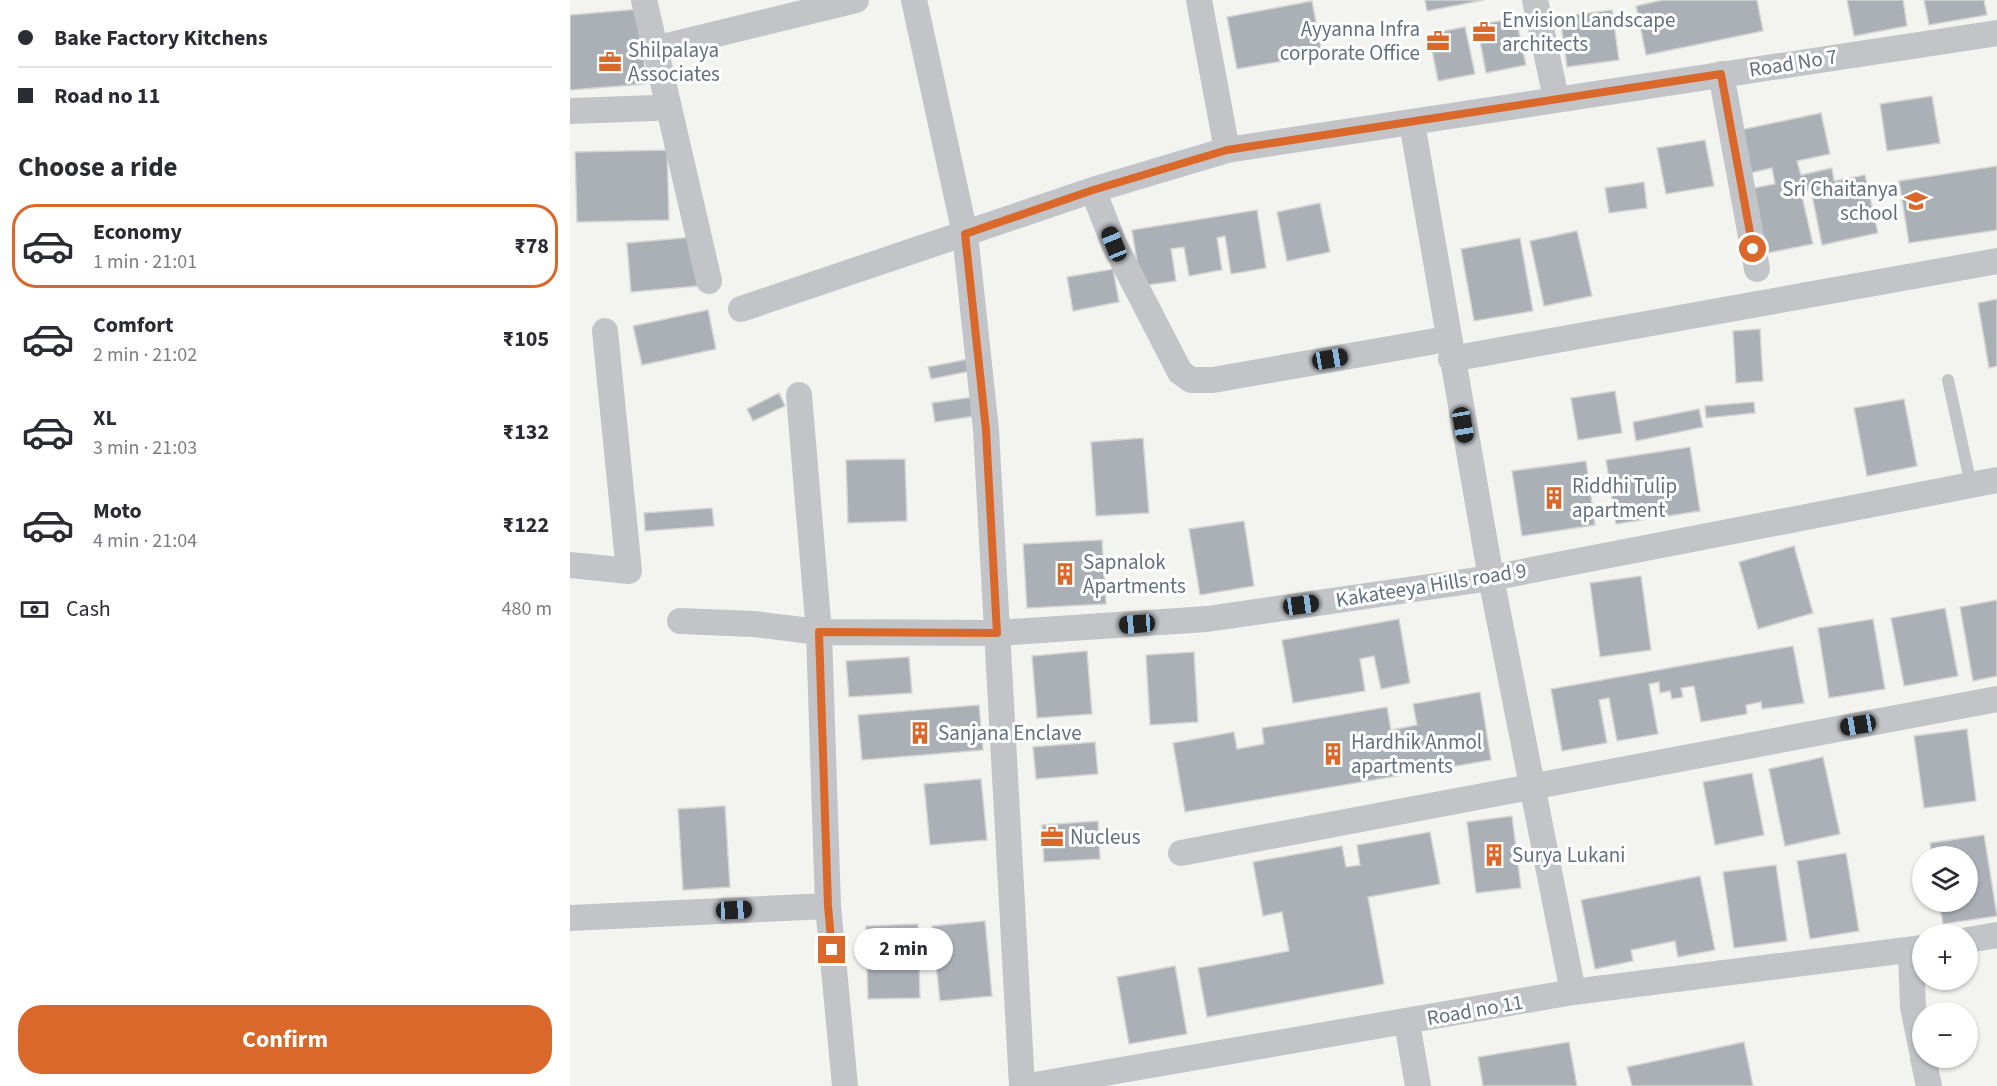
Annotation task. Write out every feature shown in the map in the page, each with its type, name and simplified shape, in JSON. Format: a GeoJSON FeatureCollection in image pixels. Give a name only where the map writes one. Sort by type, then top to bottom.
{"type":"FeatureCollection","features":[{"type":"Feature","properties":{"kind":"street"},"geometry":{"type":"LineString","coordinates":[[644,0],[709,281]]}},
{"type":"Feature","properties":{"kind":"street"},"geometry":{"type":"LineString","coordinates":[[655,49],[856,0]]}},
{"type":"Feature","properties":{"kind":"street"},"geometry":{"type":"LineString","coordinates":[[915,0],[965,234],[986,430],[1022,1086]]}},
{"type":"Feature","properties":{"kind":"street"},"geometry":{"type":"LineString","coordinates":[[1199,0],[1227,150]]}},
{"type":"Feature","properties":{"kind":"street"},"geometry":{"type":"LineString","coordinates":[[1535,0],[1556,98]]}},
{"type":"Feature","properties":{"kind":"street","name":"Road No 7"},"geometry":{"type":"LineString","coordinates":[[741,309],[1093,190],[1227,150],[1412,123],[1556,98],[1997,33]]}},
{"type":"Feature","properties":{"kind":"street"},"geometry":{"type":"LineString","coordinates":[[1721,74],[1757,269]]}},
{"type":"Feature","properties":{"kind":"street"},"geometry":{"type":"LineString","coordinates":[[570,111],[655,108]]}},
{"type":"Feature","properties":{"kind":"street"},"geometry":{"type":"LineString","coordinates":[[1412,123],[1449,349],[1491,578],[1534,785],[1573,992]]}},
{"type":"Feature","properties":{"kind":"street"},"geometry":{"type":"LineString","coordinates":[[1093,190],[1114,244],[1180,372],[1191,380],[1213,380],[1449,349],[1997,261]]}},
{"type":"Feature","properties":{"kind":"street"},"geometry":{"type":"LineString","coordinates":[[570,565],[630,571],[605,331]]}},
{"type":"Feature","properties":{"kind":"street"},"geometry":{"type":"LineString","coordinates":[[799,395],[819,632],[828,906],[845,1086]]}},
{"type":"Feature","properties":{"kind":"street","name":"Kakateeya Hills road 9"},"geometry":{"type":"LineString","coordinates":[[680,621],[754,624],[819,632],[997,633],[1207,619],[1491,578],[1997,480]]}},
{"type":"Feature","properties":{"kind":"street"},"geometry":{"type":"LineString","coordinates":[[1181,853],[1997,699]]}},
{"type":"Feature","properties":{"kind":"street"},"geometry":{"type":"LineString","coordinates":[[570,918],[828,906]]}},
{"type":"Feature","properties":{"kind":"street"},"geometry":{"type":"LineString","coordinates":[[1978,938],[1997,935]]}},
{"type":"Feature","properties":{"kind":"street","name":"Road no 11"},"geometry":{"type":"LineString","coordinates":[[1029,1086],[1369,1026],[1407,1023],[1573,992],[1912,950]]}},
{"type":"Feature","properties":{"kind":"street"},"geometry":{"type":"LineString","coordinates":[[1407,1023],[1418,1086]]}},
{"type":"Feature","properties":{"kind":"street"},"geometry":{"type":"LineString","coordinates":[[1925,1068],[1929,1086]]}},
{"type":"Feature","properties":{"kind":"lane"},"geometry":{"type":"LineString","coordinates":[[1948,380],[1971,485]]}},
{"type":"Feature","properties":{"kind":"building"},"geometry":{"type":"Polygon","coordinates":[[[1425,0],[1484,0],[1427,11],[1425,0]]]}},
{"type":"Feature","properties":{"kind":"building"},"geometry":{"type":"Polygon","coordinates":[[[1663,0],[1757,0],[1763,31],[1646,55],[1636,6],[1663,0]]]}},
{"type":"Feature","properties":{"kind":"building"},"geometry":{"type":"Polygon","coordinates":[[[1847,0],[1903,0],[1907,26],[1854,36],[1847,0]]]}},
{"type":"Feature","properties":{"kind":"building"},"geometry":{"type":"Polygon","coordinates":[[[1924,0],[1984,0],[1987,15],[1929,25],[1924,0]]]}},
{"type":"Feature","properties":{"kind":"building"},"geometry":{"type":"Polygon","coordinates":[[[1312,1],[1322,54],[1237,69],[1227,17],[1312,1]]]}},
{"type":"Feature","properties":{"kind":"building"},"geometry":{"type":"Polygon","coordinates":[[[640,9],[646,84],[570,90],[570,15],[640,9]]]}},
{"type":"Feature","properties":{"kind":"building"},"geometry":{"type":"Polygon","coordinates":[[[1612,10],[1619,60],[1567,67],[1560,17],[1612,10]]]}},
{"type":"Feature","properties":{"kind":"building"},"geometry":{"type":"Polygon","coordinates":[[[1516,18],[1526,65],[1486,73],[1477,25],[1516,18]]]}},
{"type":"Feature","properties":{"kind":"building"},"geometry":{"type":"Polygon","coordinates":[[[1465,27],[1475,74],[1438,81],[1429,34],[1465,27]]]}},
{"type":"Feature","properties":{"kind":"building"},"geometry":{"type":"Polygon","coordinates":[[[1932,96],[1940,143],[1887,151],[1880,104],[1932,96]]]}},
{"type":"Feature","properties":{"kind":"building"},"geometry":{"type":"Polygon","coordinates":[[[1821,113],[1830,154],[1797,161],[1801,175],[1832,168],[1834,181],[1865,175],[1878,233],[1822,245],[1811,190],[1801,192],[1813,244],[1762,254],[1748,189],[1775,184],[1772,168],[1750,173],[1740,130],[1821,113]]]}},
{"type":"Feature","properties":{"kind":"building"},"geometry":{"type":"Polygon","coordinates":[[[1705,140],[1714,186],[1666,194],[1657,148],[1705,140]]]}},
{"type":"Feature","properties":{"kind":"building"},"geometry":{"type":"Polygon","coordinates":[[[667,150],[669,220],[577,222],[575,152],[667,150]]]}},
{"type":"Feature","properties":{"kind":"building"},"geometry":{"type":"Polygon","coordinates":[[[1997,166],[1997,230],[1909,243],[1899,181],[1997,166]]]}},
{"type":"Feature","properties":{"kind":"building"},"geometry":{"type":"Polygon","coordinates":[[[1644,182],[1647,208],[1609,213],[1605,188],[1644,182]]]}},
{"type":"Feature","properties":{"kind":"building"},"geometry":{"type":"Polygon","coordinates":[[[1320,203],[1330,252],[1287,261],[1277,212],[1320,203]]]}},
{"type":"Feature","properties":{"kind":"building"},"geometry":{"type":"Polygon","coordinates":[[[1257,210],[1266,268],[1231,274],[1225,236],[1217,238],[1222,270],[1189,276],[1184,247],[1171,249],[1176,281],[1141,286],[1132,230],[1257,210]]]}},
{"type":"Feature","properties":{"kind":"building"},"geometry":{"type":"Polygon","coordinates":[[[1577,231],[1592,296],[1544,306],[1530,241],[1577,231]]]}},
{"type":"Feature","properties":{"kind":"building"},"geometry":{"type":"Polygon","coordinates":[[[694,237],[698,286],[631,292],[627,243],[694,237]]]}},
{"type":"Feature","properties":{"kind":"building"},"geometry":{"type":"Polygon","coordinates":[[[1520,238],[1533,311],[1474,321],[1461,249],[1520,238]]]}},
{"type":"Feature","properties":{"kind":"building"},"geometry":{"type":"Polygon","coordinates":[[[1113,269],[1119,302],[1073,311],[1067,277],[1113,269]]]}},
{"type":"Feature","properties":{"kind":"building"},"geometry":{"type":"Polygon","coordinates":[[[1997,299],[1997,366],[1989,368],[1978,303],[1997,299]]]}},
{"type":"Feature","properties":{"kind":"building"},"geometry":{"type":"Polygon","coordinates":[[[708,310],[716,349],[642,365],[633,326],[708,310]]]}},
{"type":"Feature","properties":{"kind":"building"},"geometry":{"type":"Polygon","coordinates":[[[1760,329],[1763,381],[1736,383],[1733,331],[1760,329]]]}},
{"type":"Feature","properties":{"kind":"building"},"geometry":{"type":"Polygon","coordinates":[[[969,359],[971,371],[931,379],[928,367],[969,359]]]}},
{"type":"Feature","properties":{"kind":"building"},"geometry":{"type":"Polygon","coordinates":[[[1615,391],[1622,433],[1578,440],[1571,398],[1615,391]]]}},
{"type":"Feature","properties":{"kind":"building"},"geometry":{"type":"Polygon","coordinates":[[[779,393],[785,406],[753,421],[747,409],[779,393]]]}},
{"type":"Feature","properties":{"kind":"building"},"geometry":{"type":"Polygon","coordinates":[[[973,397],[976,416],[935,422],[932,403],[973,397]]]}},
{"type":"Feature","properties":{"kind":"building"},"geometry":{"type":"Polygon","coordinates":[[[1904,399],[1917,466],[1867,476],[1854,408],[1904,399]]]}},
{"type":"Feature","properties":{"kind":"building"},"geometry":{"type":"Polygon","coordinates":[[[1754,402],[1755,413],[1706,418],[1705,406],[1754,402]]]}},
{"type":"Feature","properties":{"kind":"building"},"geometry":{"type":"Polygon","coordinates":[[[1699,409],[1703,427],[1636,441],[1633,422],[1699,409]]]}},
{"type":"Feature","properties":{"kind":"building"},"geometry":{"type":"Polygon","coordinates":[[[1143,438],[1149,513],[1096,516],[1091,442],[1143,438]]]}},
{"type":"Feature","properties":{"kind":"building"},"geometry":{"type":"Polygon","coordinates":[[[1690,447],[1700,511],[1616,524],[1606,460],[1690,447]]]}},
{"type":"Feature","properties":{"kind":"building"},"geometry":{"type":"Polygon","coordinates":[[[905,459],[907,521],[848,523],[846,460],[905,459]]]}},
{"type":"Feature","properties":{"kind":"building","name":"Riddhi Tulip apartment"},"geometry":{"type":"Polygon","coordinates":[[[1586,461],[1595,525],[1522,536],[1512,471],[1586,461]]]}},
{"type":"Feature","properties":{"kind":"building"},"geometry":{"type":"Polygon","coordinates":[[[712,508],[714,526],[645,531],[644,513],[712,508]]]}},
{"type":"Feature","properties":{"kind":"building"},"geometry":{"type":"Polygon","coordinates":[[[1244,521],[1254,586],[1200,595],[1189,529],[1244,521]]]}},
{"type":"Feature","properties":{"kind":"building","name":"Sapnalok Apartments"},"geometry":{"type":"Polygon","coordinates":[[[1102,540],[1106,604],[1027,608],[1023,544],[1102,540]]]}},
{"type":"Feature","properties":{"kind":"building"},"geometry":{"type":"Polygon","coordinates":[[[1794,546],[1813,613],[1758,629],[1739,562],[1794,546]]]}},
{"type":"Feature","properties":{"kind":"building"},"geometry":{"type":"Polygon","coordinates":[[[1641,576],[1651,650],[1600,657],[1590,583],[1641,576]]]}},
{"type":"Feature","properties":{"kind":"building"},"geometry":{"type":"Polygon","coordinates":[[[1997,600],[1997,676],[1973,681],[1960,607],[1997,600]]]}},
{"type":"Feature","properties":{"kind":"building"},"geometry":{"type":"Polygon","coordinates":[[[1945,608],[1958,676],[1904,686],[1891,618],[1945,608]]]}},
{"type":"Feature","properties":{"kind":"building"},"geometry":{"type":"Polygon","coordinates":[[[1399,619],[1410,683],[1381,689],[1374,656],[1360,659],[1365,691],[1293,703],[1282,640],[1399,619]]]}},
{"type":"Feature","properties":{"kind":"building"},"geometry":{"type":"Polygon","coordinates":[[[1873,619],[1885,689],[1829,698],[1818,628],[1873,619]]]}},
{"type":"Feature","properties":{"kind":"building"},"geometry":{"type":"Polygon","coordinates":[[[1793,646],[1804,703],[1762,709],[1761,702],[1746,705],[1747,714],[1701,722],[1694,686],[1681,688],[1683,697],[1672,699],[1670,691],[1660,693],[1659,682],[1649,684],[1658,734],[1617,741],[1609,698],[1599,700],[1607,743],[1562,751],[1551,689],[1793,646]]]}},
{"type":"Feature","properties":{"kind":"building"},"geometry":{"type":"Polygon","coordinates":[[[1087,651],[1092,714],[1037,718],[1032,656],[1087,651]]]}},
{"type":"Feature","properties":{"kind":"building"},"geometry":{"type":"Polygon","coordinates":[[[1194,652],[1198,722],[1150,725],[1146,655],[1194,652]]]}},
{"type":"Feature","properties":{"kind":"building"},"geometry":{"type":"Polygon","coordinates":[[[909,657],[912,693],[849,697],[846,661],[909,657]]]}},
{"type":"Feature","properties":{"kind":"building","name":"Hardhik Anmol apartments"},"geometry":{"type":"Polygon","coordinates":[[[1480,692],[1491,760],[1185,812],[1173,743],[1234,732],[1237,749],[1264,744],[1262,728],[1387,707],[1391,730],[1417,725],[1413,704],[1480,692]]]}},
{"type":"Feature","properties":{"kind":"building","name":"Sanjana Enclave"},"geometry":{"type":"Polygon","coordinates":[[[979,705],[983,750],[862,760],[858,715],[979,705]]]}},
{"type":"Feature","properties":{"kind":"building"},"geometry":{"type":"Polygon","coordinates":[[[1967,729],[1976,801],[1924,808],[1914,736],[1967,729]]]}},
{"type":"Feature","properties":{"kind":"building"},"geometry":{"type":"Polygon","coordinates":[[[1095,742],[1098,774],[1036,779],[1033,747],[1095,742]]]}},
{"type":"Feature","properties":{"kind":"building"},"geometry":{"type":"Polygon","coordinates":[[[1823,757],[1840,834],[1785,846],[1769,769],[1823,757]]]}},
{"type":"Feature","properties":{"kind":"building"},"geometry":{"type":"Polygon","coordinates":[[[1752,773],[1764,835],[1715,845],[1703,782],[1752,773]]]}},
{"type":"Feature","properties":{"kind":"building"},"geometry":{"type":"Polygon","coordinates":[[[981,779],[987,840],[930,845],[924,784],[981,779]]]}},
{"type":"Feature","properties":{"kind":"building"},"geometry":{"type":"Polygon","coordinates":[[[725,806],[730,887],[683,890],[678,809],[725,806]]]}},
{"type":"Feature","properties":{"kind":"building","name":"Surya Lukani"},"geometry":{"type":"Polygon","coordinates":[[[1512,816],[1521,888],[1476,893],[1467,822],[1512,816]]]}},
{"type":"Feature","properties":{"kind":"building"},"geometry":{"type":"Polygon","coordinates":[[[1098,821],[1100,859],[1044,862],[1042,825],[1098,821]]]}},
{"type":"Feature","properties":{"kind":"building"},"geometry":{"type":"Polygon","coordinates":[[[1430,832],[1440,884],[1368,897],[1384,984],[1207,1017],[1198,968],[1289,951],[1282,912],[1263,916],[1253,862],[1342,846],[1346,867],[1360,865],[1357,845],[1430,832]]]}},
{"type":"Feature","properties":{"kind":"building"},"geometry":{"type":"Polygon","coordinates":[[[1984,835],[1997,916],[1943,924],[1941,912],[1978,912],[1978,846],[1930,846],[1930,843],[1984,835]]]}},
{"type":"Feature","properties":{"kind":"building"},"geometry":{"type":"Polygon","coordinates":[[[1846,853],[1859,931],[1810,939],[1797,861],[1846,853]]]}},
{"type":"Feature","properties":{"kind":"building"},"geometry":{"type":"Polygon","coordinates":[[[1776,865],[1787,941],[1734,948],[1723,872],[1776,865]]]}},
{"type":"Feature","properties":{"kind":"building"},"geometry":{"type":"Polygon","coordinates":[[[1700,876],[1715,950],[1678,957],[1675,941],[1631,950],[1633,961],[1595,969],[1581,900],[1700,876]]]}},
{"type":"Feature","properties":{"kind":"building"},"geometry":{"type":"Polygon","coordinates":[[[985,921],[992,996],[940,1001],[932,926],[985,921]]]}},
{"type":"Feature","properties":{"kind":"building"},"geometry":{"type":"Polygon","coordinates":[[[918,924],[920,998],[868,999],[866,926],[918,924]]]}},
{"type":"Feature","properties":{"kind":"building"},"geometry":{"type":"Polygon","coordinates":[[[1175,966],[1187,1034],[1129,1044],[1117,977],[1175,966]]]}},
{"type":"Feature","properties":{"kind":"building"},"geometry":{"type":"Polygon","coordinates":[[[1569,1042],[1577,1086],[1483,1086],[1478,1057],[1569,1042]]]}},
{"type":"Feature","properties":{"kind":"building"},"geometry":{"type":"Polygon","coordinates":[[[1744,1042],[1753,1086],[1632,1086],[1627,1067],[1744,1042]]]}},
{"type":"Feature","properties":{"kind":"place","name":"Envision Landscape architects"},"geometry":{"type":"Point","coordinates":[1484,32]}},
{"type":"Feature","properties":{"kind":"place","name":"Ayyanna Infra corporate Office"},"geometry":{"type":"Point","coordinates":[1438,41]}},
{"type":"Feature","properties":{"kind":"place","name":"Shilpalaya Associates"},"geometry":{"type":"Point","coordinates":[610,62]}},
{"type":"Feature","properties":{"kind":"place","name":"Sri Chaitanya school"},"geometry":{"type":"Point","coordinates":[1916,201]}},
{"type":"Feature","properties":{"kind":"place","name":"Riddhi Tulip apartment"},"geometry":{"type":"Point","coordinates":[1554,498]}},
{"type":"Feature","properties":{"kind":"place","name":"Sapnalok Apartments"},"geometry":{"type":"Point","coordinates":[1065,574]}},
{"type":"Feature","properties":{"kind":"place","name":"Sanjana Enclave"},"geometry":{"type":"Point","coordinates":[920,733]}},
{"type":"Feature","properties":{"kind":"place","name":"Hardhik Anmol apartments"},"geometry":{"type":"Point","coordinates":[1333,754]}},
{"type":"Feature","properties":{"kind":"place","name":"Nucleus"},"geometry":{"type":"Point","coordinates":[1052,837]}},
{"type":"Feature","properties":{"kind":"place","name":"Surya Lukani"},"geometry":{"type":"Point","coordinates":[1494,855]}},
{"type":"Feature","properties":{"kind":"route"},"geometry":{"type":"LineString","coordinates":[[832,950],[828,906],[819,632],[997,633],[986,430],[965,234],[1093,190],[1227,150],[1721,74],[1753,249]]}}]}
